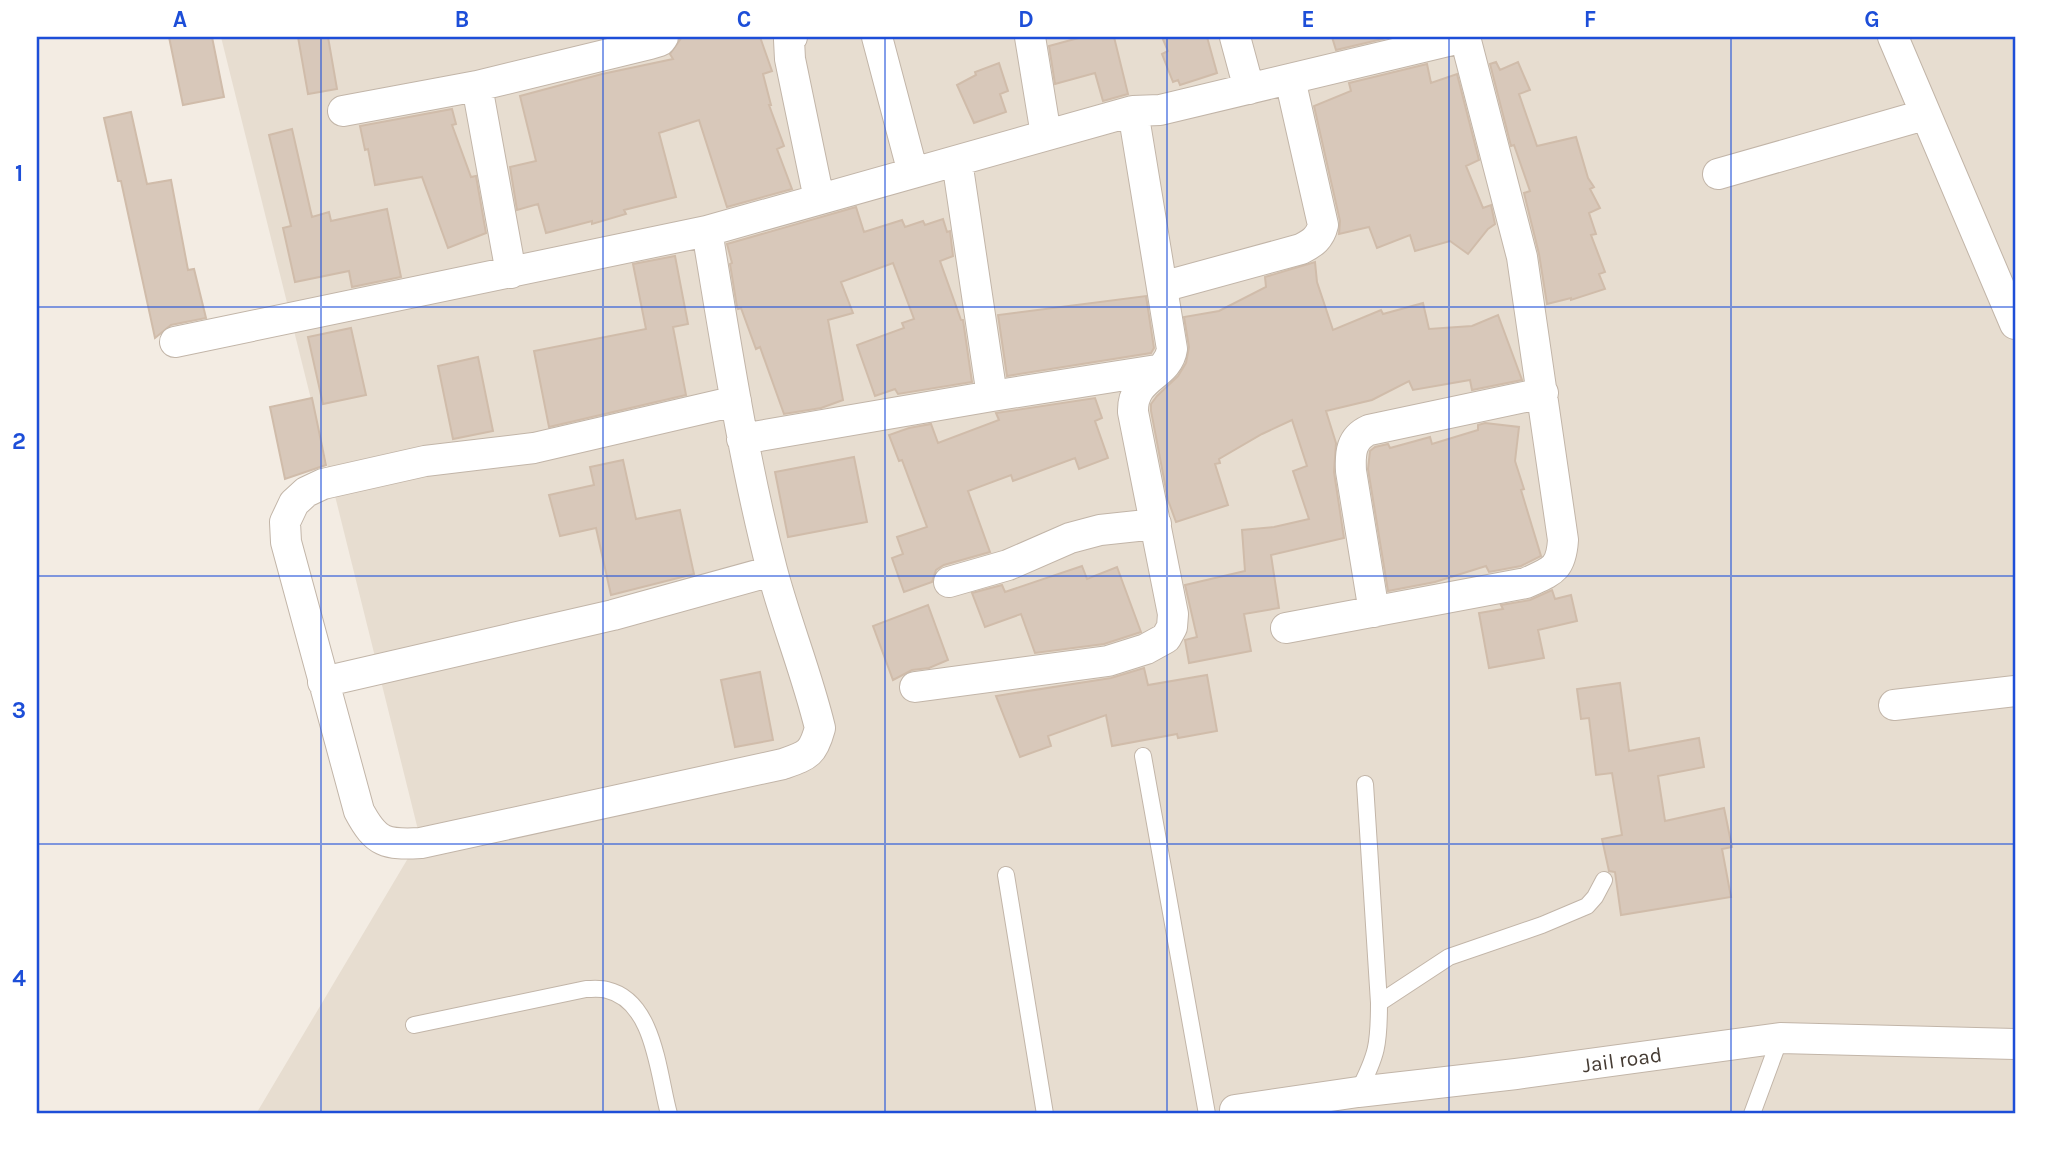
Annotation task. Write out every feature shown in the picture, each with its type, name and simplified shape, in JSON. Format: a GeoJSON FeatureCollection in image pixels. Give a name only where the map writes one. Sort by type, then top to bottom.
{"type":"FeatureCollection","features":[{"type":"Feature","properties":{"kind":"street"},"geometry":{"type":"LineString","coordinates":[[343,111],[477,86],[650,44],[663,37]]}},
{"type":"Feature","properties":{"kind":"street"},"geometry":{"type":"LineString","coordinates":[[792,37],[789,40],[790,59],[819,199]]}},
{"type":"Feature","properties":{"kind":"street"},"geometry":{"type":"LineString","coordinates":[[877,37],[913,173]]}},
{"type":"Feature","properties":{"kind":"street"},"geometry":{"type":"LineString","coordinates":[[1030,37],[1046,135]]}},
{"type":"Feature","properties":{"kind":"street"},"geometry":{"type":"LineString","coordinates":[[1235,37],[1249,89]]}},
{"type":"Feature","properties":{"kind":"street"},"geometry":{"type":"LineString","coordinates":[[1893,37],[2015,324]]}},
{"type":"Feature","properties":{"kind":"street"},"geometry":{"type":"LineString","coordinates":[[175,342],[707,231],[1133,111],[1160,110],[1454,38],[1522,257],[1563,540],[1562,558],[1551,572],[1526,583],[1286,628]]}},
{"type":"Feature","properties":{"kind":"street"},"geometry":{"type":"LineString","coordinates":[[1162,286],[1301,249],[1321,235],[1323,225],[1290,79]]}},
{"type":"Feature","properties":{"kind":"street"},"geometry":{"type":"LineString","coordinates":[[477,86],[511,273]]}},
{"type":"Feature","properties":{"kind":"street"},"geometry":{"type":"LineString","coordinates":[[915,687],[1097,663],[1158,644],[1166,638],[1172,627],[1173,614],[1133,401],[1145,381],[1170,359],[1172,349],[1133,111]]}},
{"type":"Feature","properties":{"kind":"street"},"geometry":{"type":"LineString","coordinates":[[1718,174],[1924,115]]}},
{"type":"Feature","properties":{"kind":"street"},"geometry":{"type":"LineString","coordinates":[[957,161],[992,396]]}},
{"type":"Feature","properties":{"kind":"street"},"geometry":{"type":"LineString","coordinates":[[707,231],[736,401],[742,439],[772,571],[820,728],[815,747],[799,758],[783,764],[421,843],[382,841],[369,830],[359,811],[286,542],[285,522],[294,503],[306,492],[323,484],[402,465],[534,449],[736,401]]}},
{"type":"Feature","properties":{"kind":"street"},"geometry":{"type":"LineString","coordinates":[[742,439],[1157,370]]}},
{"type":"Feature","properties":{"kind":"street"},"geometry":{"type":"LineString","coordinates":[[1374,612],[1351,471],[1353,442],[1369,430],[1543,393]]}},
{"type":"Feature","properties":{"kind":"street"},"geometry":{"type":"LineString","coordinates":[[949,582],[1008,565],[1070,538],[1100,530],[1156,524]]}},
{"type":"Feature","properties":{"kind":"street"},"geometry":{"type":"LineString","coordinates":[[323,682],[613,615],[772,571]]}},
{"type":"Feature","properties":{"kind":"street"},"geometry":{"type":"LineString","coordinates":[[1894,705],[2015,691]]}},
{"type":"Feature","properties":{"kind":"street","name":"Jail road"},"geometry":{"type":"LineString","coordinates":[[1224,1113],[1357,1092],[1516,1074],[1780,1038],[2015,1044]]}},
{"type":"Feature","properties":{"kind":"lane"},"geometry":{"type":"LineString","coordinates":[[1143,756],[1224,1113]]}},
{"type":"Feature","properties":{"kind":"lane"},"geometry":{"type":"LineString","coordinates":[[1357,1092],[1375,1059],[1380,1035],[1365,785]]}},
{"type":"Feature","properties":{"kind":"lane"},"geometry":{"type":"LineString","coordinates":[[1006,875],[1045,1114]]}},
{"type":"Feature","properties":{"kind":"lane"},"geometry":{"type":"LineString","coordinates":[[1379,1003],[1449,957],[1542,925],[1587,906],[1604,880]]}},
{"type":"Feature","properties":{"kind":"lane"},"geometry":{"type":"LineString","coordinates":[[414,1025],[586,989],[607,989],[624,997],[642,1016],[651,1037],[669,1114]]}},
{"type":"Feature","properties":{"kind":"lane"},"geometry":{"type":"LineString","coordinates":[[1752,1114],[1780,1038]]}},
{"type":"Feature","properties":{"kind":"shaded area"},"geometry":{"type":"Polygon","coordinates":[[[221,37],[2015,37],[2015,1114],[256,1114],[420,838],[221,37]]]}},
{"type":"Feature","properties":{"kind":"building"},"geometry":{"type":"Polygon","coordinates":[[[169,37],[212,37],[224,97],[183,105],[169,37]]]}},
{"type":"Feature","properties":{"kind":"building"},"geometry":{"type":"Polygon","coordinates":[[[298,37],[328,37],[337,89],[308,94],[298,37]]]}},
{"type":"Feature","properties":{"kind":"building"},"geometry":{"type":"Polygon","coordinates":[[[682,37],[760,37],[772,71],[763,74],[769,105],[784,146],[777,149],[792,189],[727,207],[699,120],[659,133],[676,197],[624,210],[626,214],[592,224],[592,221],[546,233],[538,204],[517,210],[510,167],[536,161],[520,96],[602,74],[673,59],[670,54],[682,37]]]}},
{"type":"Feature","properties":{"kind":"building"},"geometry":{"type":"Polygon","coordinates":[[[1082,37],[1114,37],[1128,94],[1103,101],[1095,73],[1055,84],[1049,46],[1082,37]]]}},
{"type":"Feature","properties":{"kind":"building"},"geometry":{"type":"Polygon","coordinates":[[[1162,37],[1207,37],[1217,73],[1180,85],[1178,80],[1173,82],[1162,54],[1168,51],[1162,37]]]}},
{"type":"Feature","properties":{"kind":"building"},"geometry":{"type":"Polygon","coordinates":[[[1332,37],[1391,37],[1336,50],[1332,37]]]}},
{"type":"Feature","properties":{"kind":"building"},"geometry":{"type":"Polygon","coordinates":[[[1496,62],[1500,70],[1518,62],[1530,90],[1519,94],[1537,146],[1576,137],[1588,178],[1594,187],[1590,189],[1600,208],[1589,213],[1596,234],[1591,235],[1605,272],[1599,274],[1605,289],[1571,300],[1547,304],[1539,254],[1524,193],[1530,191],[1514,145],[1511,146],[1490,64],[1496,62]]]}},
{"type":"Feature","properties":{"kind":"building"},"geometry":{"type":"Polygon","coordinates":[[[999,63],[1008,91],[1000,94],[1006,112],[974,123],[957,85],[976,75],[975,72],[999,63]]]}},
{"type":"Feature","properties":{"kind":"building"},"geometry":{"type":"Polygon","coordinates":[[[1427,64],[1431,83],[1457,74],[1479,160],[1466,166],[1483,208],[1491,205],[1495,224],[1468,254],[1450,241],[1415,251],[1410,235],[1377,248],[1369,227],[1339,234],[1340,221],[1314,106],[1351,91],[1349,83],[1427,64]]]}},
{"type":"Feature","properties":{"kind":"building"},"geometry":{"type":"Polygon","coordinates":[[[452,109],[456,124],[452,125],[471,177],[476,176],[486,233],[448,248],[422,177],[375,185],[360,126],[452,109]]]}},
{"type":"Feature","properties":{"kind":"building"},"geometry":{"type":"Polygon","coordinates":[[[131,112],[147,184],[171,180],[188,270],[194,269],[206,318],[171,325],[155,338],[121,181],[118,181],[104,118],[131,112]]]}},
{"type":"Feature","properties":{"kind":"building"},"geometry":{"type":"Polygon","coordinates":[[[292,129],[312,217],[329,212],[331,221],[387,209],[401,277],[352,287],[349,271],[295,282],[283,228],[291,226],[269,135],[292,129]]]}},
{"type":"Feature","properties":{"kind":"building"},"geometry":{"type":"Polygon","coordinates":[[[856,207],[864,232],[902,220],[905,227],[923,221],[925,225],[943,219],[947,232],[950,231],[953,256],[940,261],[963,320],[972,382],[898,394],[895,389],[875,396],[857,345],[904,328],[902,323],[914,319],[893,263],[841,282],[853,313],[828,320],[843,400],[821,408],[784,414],[760,347],[756,349],[741,308],[737,307],[727,244],[856,207]]]}},
{"type":"Feature","properties":{"kind":"building"},"geometry":{"type":"Polygon","coordinates":[[[675,256],[688,324],[673,327],[686,395],[549,427],[534,351],[646,329],[633,264],[675,256]]]}},
{"type":"Feature","properties":{"kind":"building"},"geometry":{"type":"Polygon","coordinates":[[[1315,262],[1317,282],[1333,330],[1381,310],[1383,314],[1423,303],[1429,329],[1472,326],[1498,315],[1522,380],[1472,390],[1470,380],[1413,390],[1409,381],[1372,400],[1326,411],[1336,443],[1334,472],[1344,538],[1271,555],[1279,608],[1244,614],[1251,651],[1189,663],[1185,640],[1197,637],[1185,585],[1245,571],[1242,530],[1274,527],[1309,519],[1293,471],[1307,466],[1292,420],[1262,434],[1215,464],[1228,505],[1176,522],[1168,500],[1151,404],[1178,376],[1186,363],[1189,347],[1184,317],[1219,311],[1266,287],[1265,277],[1315,262]]]}},
{"type":"Feature","properties":{"kind":"building"},"geometry":{"type":"Polygon","coordinates":[[[1146,296],[1154,348],[1151,353],[1007,376],[998,315],[1146,296]]]}},
{"type":"Feature","properties":{"kind":"building"},"geometry":{"type":"Polygon","coordinates":[[[351,328],[366,395],[323,404],[308,337],[351,328]]]}},
{"type":"Feature","properties":{"kind":"building"},"geometry":{"type":"Polygon","coordinates":[[[478,357],[493,431],[453,439],[438,366],[478,357]]]}},
{"type":"Feature","properties":{"kind":"building"},"geometry":{"type":"Polygon","coordinates":[[[312,398],[326,465],[285,479],[270,407],[312,398]]]}},
{"type":"Feature","properties":{"kind":"building"},"geometry":{"type":"Polygon","coordinates":[[[1095,398],[1102,418],[1095,421],[1108,458],[1079,469],[1075,458],[1013,481],[1011,475],[968,491],[990,552],[944,565],[936,570],[932,582],[904,592],[892,558],[903,554],[897,537],[927,527],[902,460],[899,461],[889,435],[931,424],[938,443],[999,420],[996,413],[1095,398]]]}},
{"type":"Feature","properties":{"kind":"building"},"geometry":{"type":"Polygon","coordinates":[[[1485,423],[1519,427],[1515,461],[1541,556],[1521,566],[1489,572],[1486,566],[1435,582],[1388,591],[1368,469],[1370,451],[1375,447],[1388,444],[1390,448],[1430,437],[1432,444],[1478,430],[1478,425],[1485,423]]]}},
{"type":"Feature","properties":{"kind":"building"},"geometry":{"type":"Polygon","coordinates":[[[854,457],[867,522],[788,537],[775,472],[854,457]]]}},
{"type":"Feature","properties":{"kind":"building"},"geometry":{"type":"Polygon","coordinates":[[[623,460],[636,519],[680,510],[694,574],[611,595],[596,528],[560,536],[549,495],[594,485],[590,467],[623,460]]]}},
{"type":"Feature","properties":{"kind":"building"},"geometry":{"type":"Polygon","coordinates":[[[1082,566],[1087,579],[1117,567],[1141,632],[1104,644],[1035,653],[1021,614],[985,627],[972,593],[1002,585],[1005,592],[1082,566]]]}},
{"type":"Feature","properties":{"kind":"building"},"geometry":{"type":"Polygon","coordinates":[[[1552,590],[1555,599],[1571,595],[1577,621],[1538,630],[1544,658],[1489,668],[1479,613],[1503,609],[1501,605],[1530,600],[1552,590]]]}},
{"type":"Feature","properties":{"kind":"building"},"geometry":{"type":"Polygon","coordinates":[[[928,605],[948,660],[929,668],[912,670],[893,680],[873,626],[928,605]]]}},
{"type":"Feature","properties":{"kind":"building"},"geometry":{"type":"Polygon","coordinates":[[[1144,668],[1148,685],[1207,675],[1217,731],[1178,738],[1177,734],[1112,746],[1106,715],[1048,736],[1051,746],[1020,757],[996,696],[1111,678],[1144,668]]]}},
{"type":"Feature","properties":{"kind":"building"},"geometry":{"type":"Polygon","coordinates":[[[760,672],[773,740],[735,747],[721,680],[760,672]]]}},
{"type":"Feature","properties":{"kind":"building"},"geometry":{"type":"Polygon","coordinates":[[[1620,683],[1629,751],[1699,738],[1704,767],[1658,776],[1665,821],[1724,808],[1732,847],[1722,849],[1731,897],[1621,915],[1615,872],[1609,871],[1602,839],[1622,835],[1612,773],[1596,775],[1589,718],[1581,719],[1577,689],[1620,683]]]}}]}
